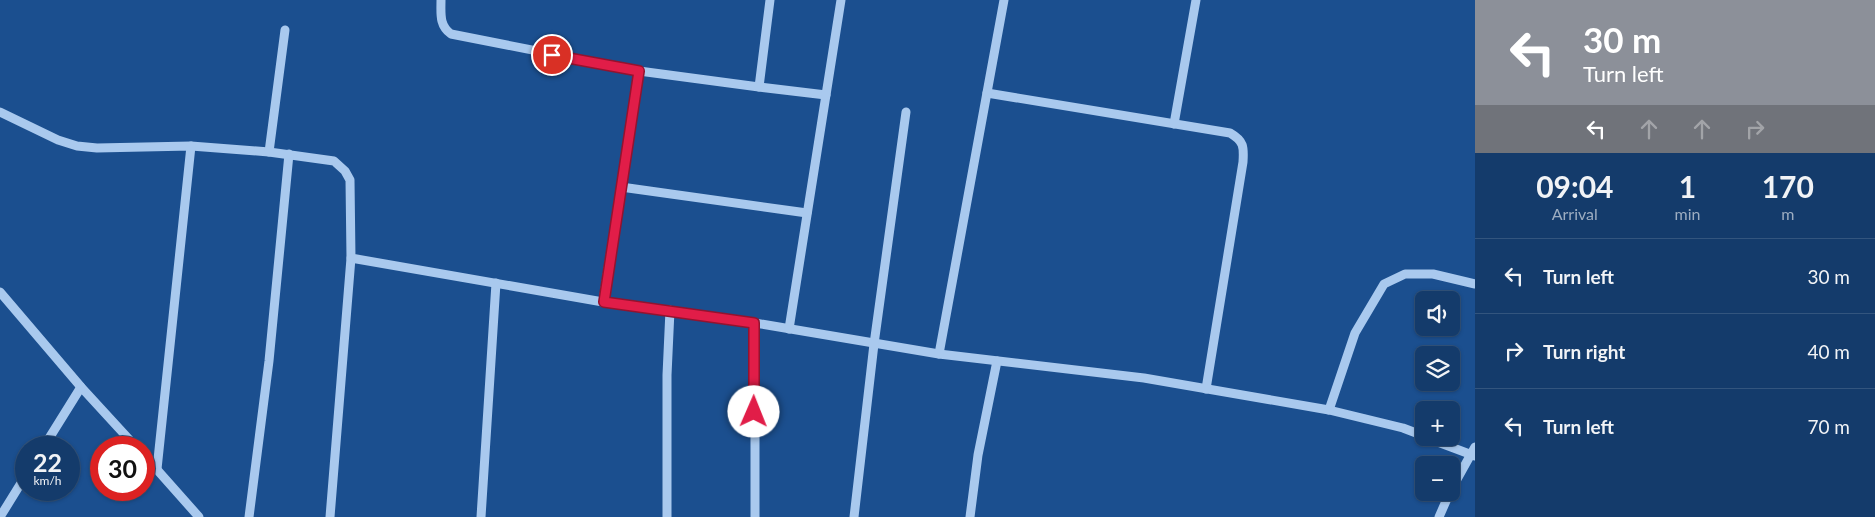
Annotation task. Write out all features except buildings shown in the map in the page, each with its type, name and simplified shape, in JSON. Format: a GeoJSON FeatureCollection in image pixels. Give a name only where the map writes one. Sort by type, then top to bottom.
{"type":"FeatureCollection","features":[{"type":"Feature","properties":{"kind":"street"},"geometry":{"type":"LineString","coordinates":[[441,0],[441,18],[444,29],[452,34],[639,71],[826,95]]}},
{"type":"Feature","properties":{"kind":"street"},"geometry":{"type":"LineString","coordinates":[[759,87],[770,0]]}},
{"type":"Feature","properties":{"kind":"street"},"geometry":{"type":"LineString","coordinates":[[789,329],[841,0]]}},
{"type":"Feature","properties":{"kind":"street"},"geometry":{"type":"LineString","coordinates":[[939,354],[1004,0]]}},
{"type":"Feature","properties":{"kind":"street"},"geometry":{"type":"LineString","coordinates":[[1174,124],[1196,0]]}},
{"type":"Feature","properties":{"kind":"street"},"geometry":{"type":"LineString","coordinates":[[269,152],[285,30]]}},
{"type":"Feature","properties":{"kind":"street"},"geometry":{"type":"LineString","coordinates":[[604,302],[639,71]]}},
{"type":"Feature","properties":{"kind":"street"},"geometry":{"type":"LineString","coordinates":[[987,93],[1230,133],[1240,138],[1244,145],[1243,162],[1206,389]]}},
{"type":"Feature","properties":{"kind":"street"},"geometry":{"type":"LineString","coordinates":[[0,112],[58,140],[77,146],[97,148],[191,146],[269,152],[334,161],[345,171],[350,180],[352,258],[330,517]]}},
{"type":"Feature","properties":{"kind":"street"},"geometry":{"type":"LineString","coordinates":[[854,517],[874,344],[906,112]]}},
{"type":"Feature","properties":{"kind":"street"},"geometry":{"type":"LineString","coordinates":[[191,146],[157,469],[199,517]]}},
{"type":"Feature","properties":{"kind":"street"},"geometry":{"type":"LineString","coordinates":[[249,517],[269,361],[289,154]]}},
{"type":"Feature","properties":{"kind":"street"},"geometry":{"type":"LineString","coordinates":[[621,187],[807,213]]}},
{"type":"Feature","properties":{"kind":"street"},"geometry":{"type":"LineString","coordinates":[[352,258],[604,302],[754,323],[939,354],[1144,378],[1329,410],[1403,428],[1415,433]]}},
{"type":"Feature","properties":{"kind":"street"},"geometry":{"type":"LineString","coordinates":[[1329,410],[1355,333],[1368,308],[1384,284],[1405,274],[1432,274],[1475,284]]}},
{"type":"Feature","properties":{"kind":"street"},"geometry":{"type":"LineString","coordinates":[[481,517],[496,283]]}},
{"type":"Feature","properties":{"kind":"street"},"geometry":{"type":"LineString","coordinates":[[0,292],[81,387],[126,436]]}},
{"type":"Feature","properties":{"kind":"street"},"geometry":{"type":"LineString","coordinates":[[667,517],[667,375],[670,310]]}},
{"type":"Feature","properties":{"kind":"street"},"geometry":{"type":"LineString","coordinates":[[754,323],[754,517]]}},
{"type":"Feature","properties":{"kind":"street"},"geometry":{"type":"LineString","coordinates":[[970,517],[978,455],[997,361]]}},
{"type":"Feature","properties":{"kind":"street"},"geometry":{"type":"LineString","coordinates":[[50,436],[81,387]]}},
{"type":"Feature","properties":{"kind":"street"},"geometry":{"type":"LineString","coordinates":[[1454,446],[1473,452],[1460,474]]}},
{"type":"Feature","properties":{"kind":"street"},"geometry":{"type":"LineString","coordinates":[[0,517],[15,493]]}},
{"type":"Feature","properties":{"kind":"street"},"geometry":{"type":"LineString","coordinates":[[1439,517],[1446,501]]}},
{"type":"Feature","properties":{"kind":"route"},"geometry":{"type":"LineString","coordinates":[[552,55],[639,71],[604,302],[754,323],[754,412]]}}]}
